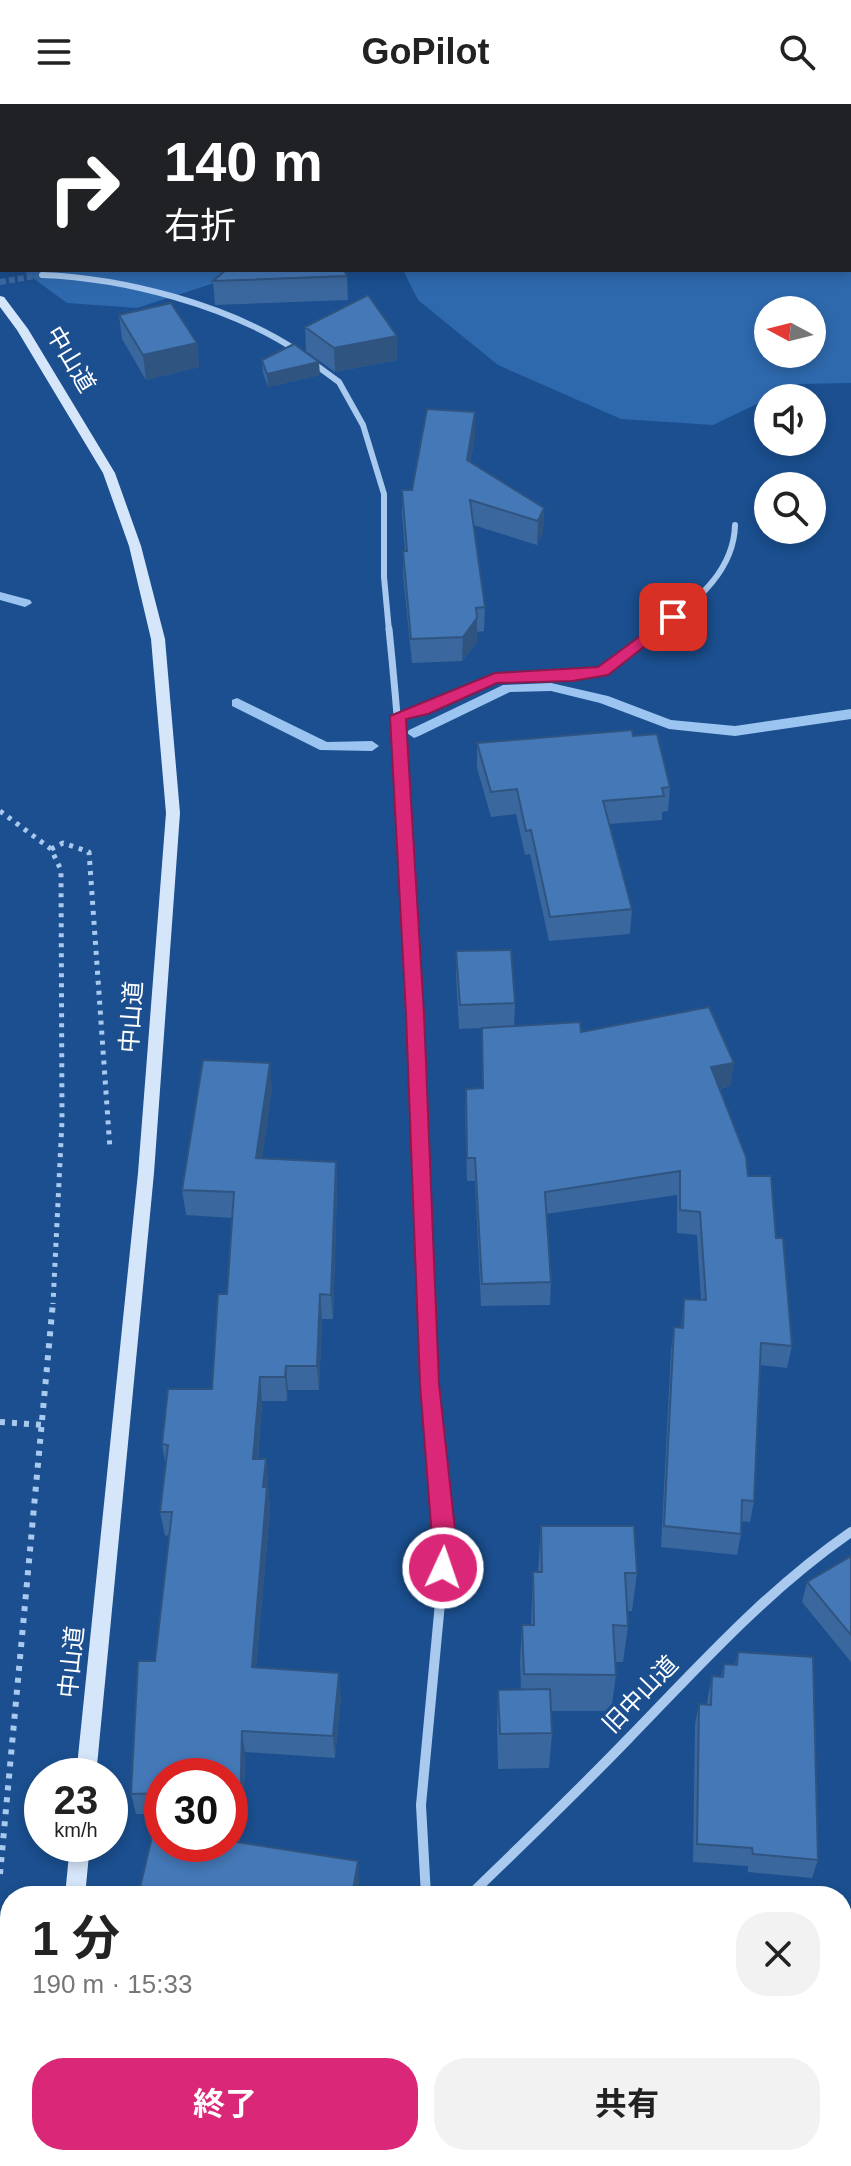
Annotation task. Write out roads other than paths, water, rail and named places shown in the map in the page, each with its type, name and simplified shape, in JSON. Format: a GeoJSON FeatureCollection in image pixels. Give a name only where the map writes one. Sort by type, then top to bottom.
{"type":"FeatureCollection","features":[{"type":"Feature","properties":{"kind":"street"},"geometry":{"type":"LineString","coordinates":[[42,275],[88,275],[136,284],[213,311],[288,345],[339,382],[363,425],[384,494],[384,577],[398,716],[415,1014],[430,1384],[446,1539],[421,1805],[425,1886]]}},
{"type":"Feature","properties":{"kind":"street","name":"中山道"},"geometry":{"type":"LineString","coordinates":[[0,299],[22,329],[109,473],[135,546],[158,639],[173,813],[146,1173],[88,1758]]}},
{"type":"Feature","properties":{"kind":"street"},"geometry":{"type":"LineString","coordinates":[[398,716],[423,711],[495,678],[572,676],[603,671],[713,585],[727,563],[735,541],[735,525]]}},
{"type":"Feature","properties":{"kind":"street","name":"旧中山道"},"geometry":{"type":"LineString","coordinates":[[479,1886],[644,1723],[744,1616],[790,1575],[851,1532]]}},
{"type":"Feature","properties":{"kind":"street"},"geometry":{"type":"LineString","coordinates":[[76,1886],[78,1862]]}},
{"type":"Feature","properties":{"kind":"waterway"},"geometry":{"type":"LineString","coordinates":[[0,596],[25,603]]}},
{"type":"Feature","properties":{"kind":"waterway"},"geometry":{"type":"LineString","coordinates":[[414,733],[508,688],[551,687],[603,699],[669,724],[735,731],[851,714]]}},
{"type":"Feature","properties":{"kind":"waterway"},"geometry":{"type":"LineString","coordinates":[[237,703],[325,747],[372,746]]}},
{"type":"Feature","properties":{"kind":"tunnel"},"geometry":{"type":"LineString","coordinates":[[0,282],[42,275]]}}]}
